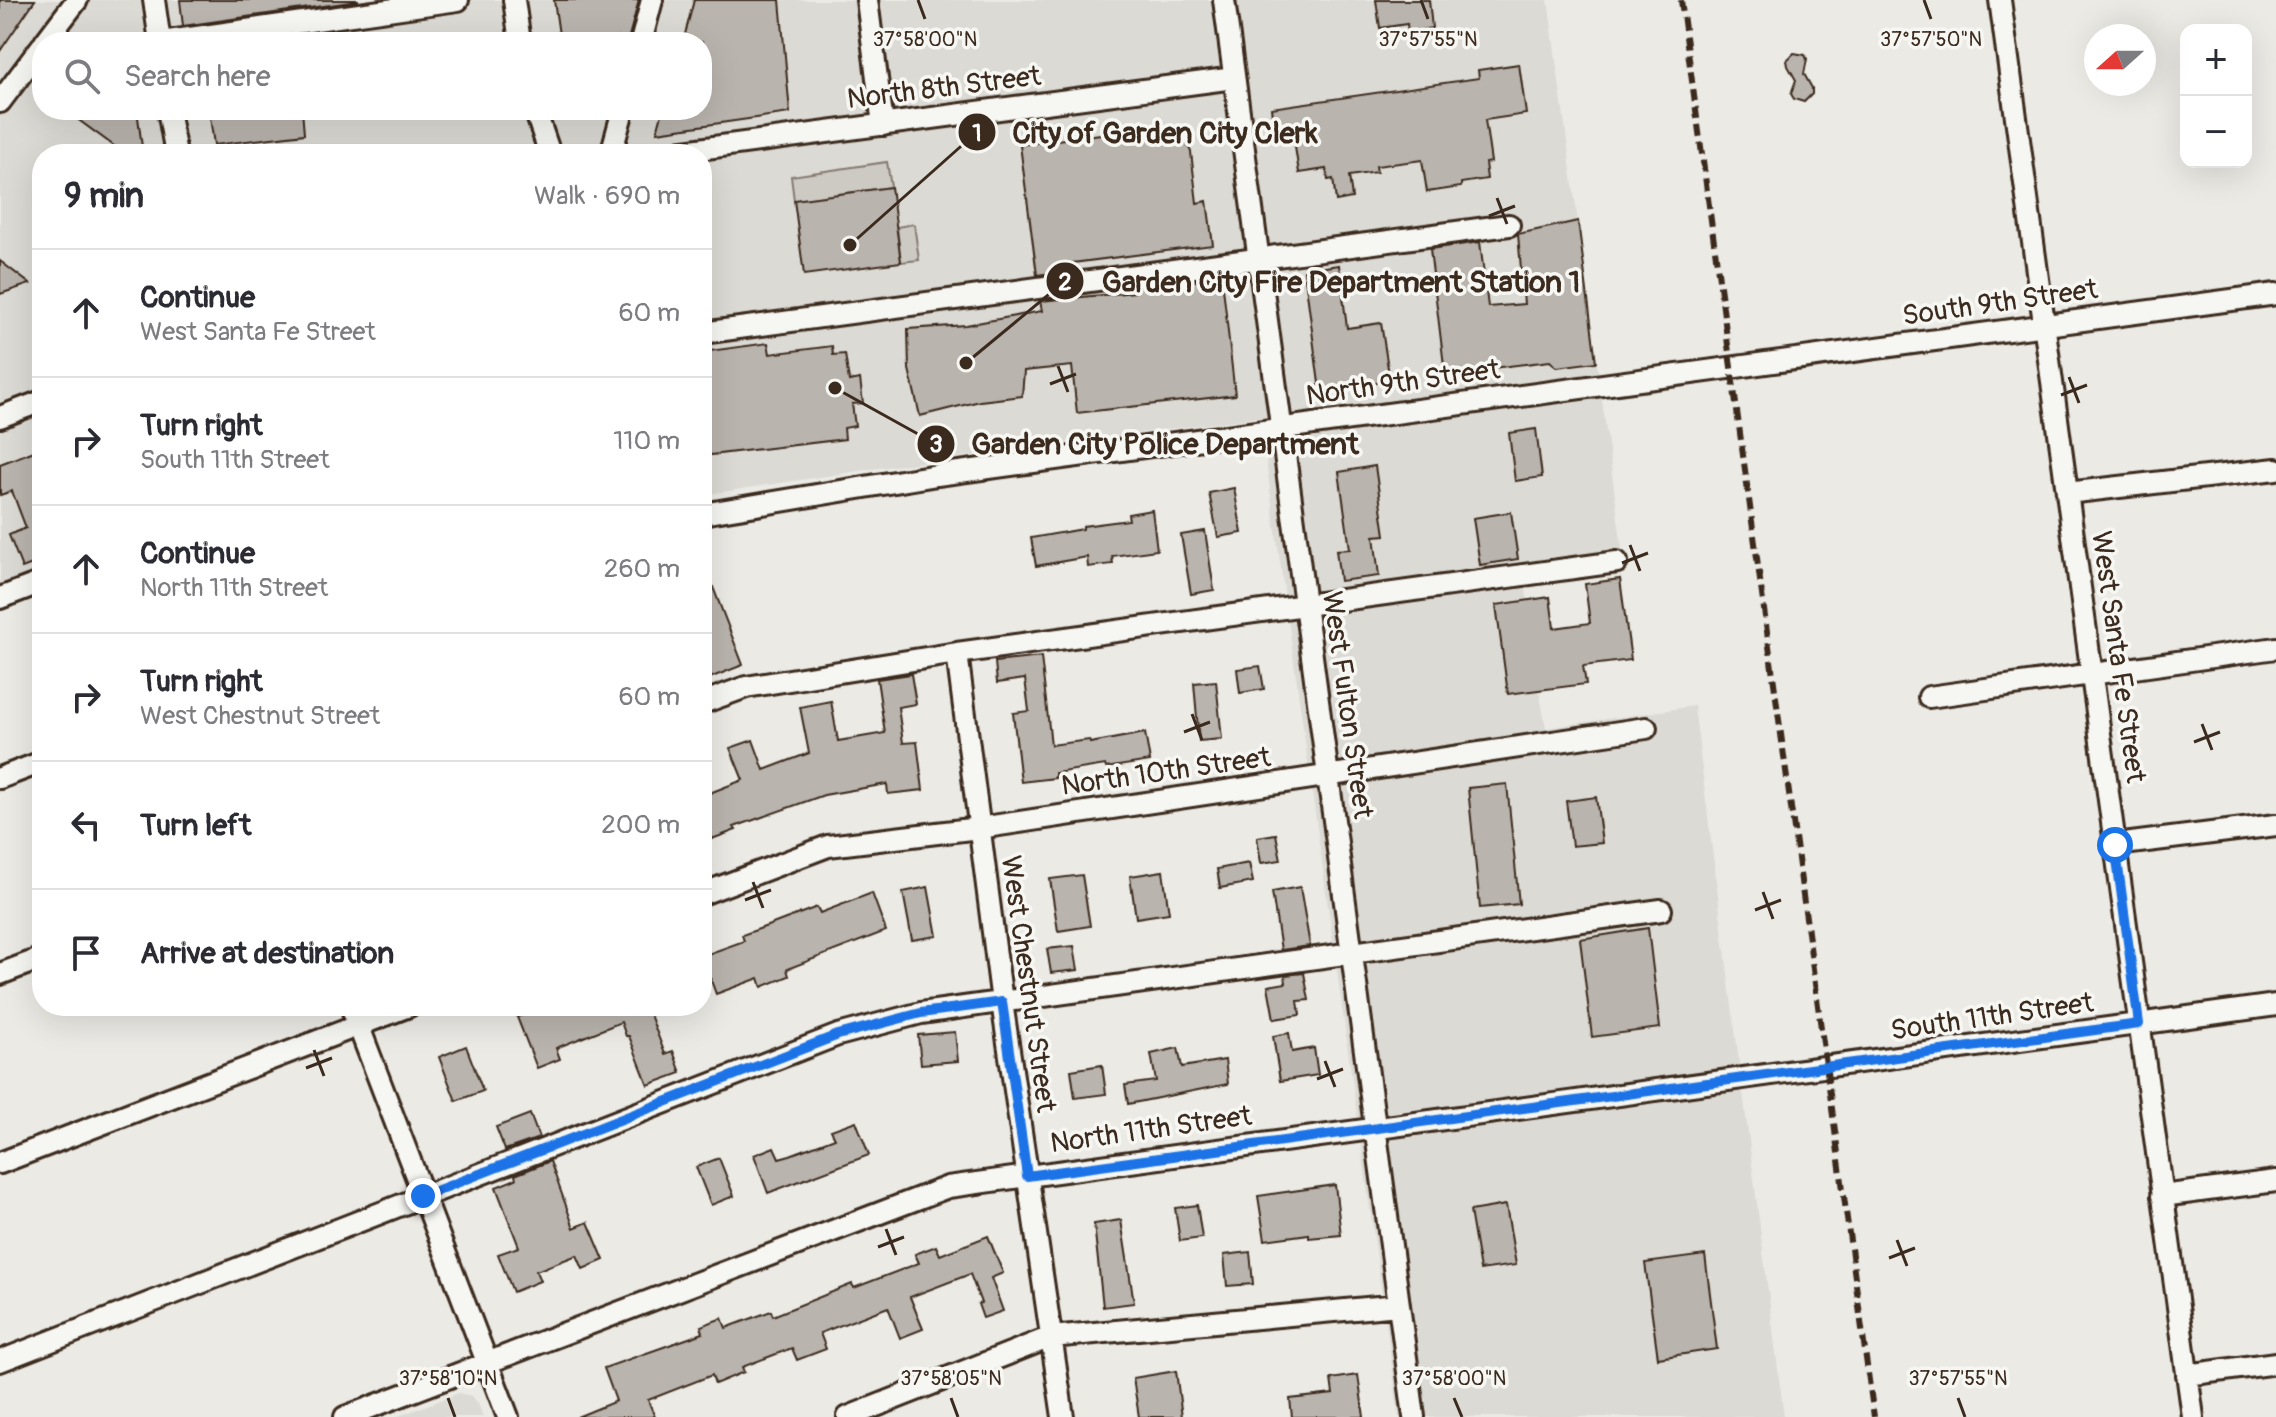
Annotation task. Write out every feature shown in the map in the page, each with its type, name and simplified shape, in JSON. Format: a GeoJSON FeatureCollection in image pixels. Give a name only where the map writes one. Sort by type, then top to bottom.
{"type":"FeatureCollection","features":[{"type":"Feature","properties":{"kind":"street"},"geometry":{"type":"LineString","coordinates":[[52,32],[77,0]]}},
{"type":"Feature","properties":{"kind":"street"},"geometry":{"type":"LineString","coordinates":[[154,0],[159,32]]}},
{"type":"Feature","properties":{"kind":"street"},"geometry":{"type":"LineString","coordinates":[[231,32],[458,0]]}},
{"type":"Feature","properties":{"kind":"street"},"geometry":{"type":"LineString","coordinates":[[514,0],[519,32]]}},
{"type":"Feature","properties":{"kind":"street"},"geometry":{"type":"LineString","coordinates":[[644,32],[652,0]]}},
{"type":"Feature","properties":{"kind":"street"},"geometry":{"type":"LineString","coordinates":[[867,0],[883,125]]}},
{"type":"Feature","properties":{"kind":"street","name":"West Fulton Street"},"geometry":{"type":"LineString","coordinates":[[1224,0],[1414,1417]]}},
{"type":"Feature","properties":{"kind":"street","name":"West Santa Fe Street"},"geometry":{"type":"LineString","coordinates":[[2000,0],[2193,1417]]}},
{"type":"Feature","properties":{"kind":"street"},"geometry":{"type":"LineString","coordinates":[[0,102],[32,59]]}},
{"type":"Feature","properties":{"kind":"street"},"geometry":{"type":"LineString","coordinates":[[0,72],[25,68]]}},
{"type":"Feature","properties":{"kind":"street","name":"North 8th Street"},"geometry":{"type":"LineString","coordinates":[[712,147],[1234,78]]}},
{"type":"Feature","properties":{"kind":"street"},"geometry":{"type":"LineString","coordinates":[[170,120],[174,144]]}},
{"type":"Feature","properties":{"kind":"street"},"geometry":{"type":"LineString","coordinates":[[538,120],[547,144]]}},
{"type":"Feature","properties":{"kind":"street"},"geometry":{"type":"LineString","coordinates":[[614,144],[620,120]]}},
{"type":"Feature","properties":{"kind":"street"},"geometry":{"type":"LineString","coordinates":[[712,332],[1258,256],[1509,225]]}},
{"type":"Feature","properties":{"kind":"street","name":"South 9th Street"},"geometry":{"type":"LineString","coordinates":[[1731,368],[2276,294]]}},
{"type":"Feature","properties":{"kind":"street","name":"North 9th Street"},"geometry":{"type":"LineString","coordinates":[[712,512],[922,477],[1731,368]]}},
{"type":"Feature","properties":{"kind":"street"},"geometry":{"type":"LineString","coordinates":[[0,417],[32,405]]}},
{"type":"Feature","properties":{"kind":"street"},"geometry":{"type":"LineString","coordinates":[[2067,493],[2276,469]]}},
{"type":"Feature","properties":{"kind":"street"},"geometry":{"type":"LineString","coordinates":[[712,699],[746,687],[957,653],[1617,562]]}},
{"type":"Feature","properties":{"kind":"street"},"geometry":{"type":"LineString","coordinates":[[0,598],[32,586]]}},
{"type":"Feature","properties":{"kind":"street"},"geometry":{"type":"LineString","coordinates":[[1929,697],[2276,648]]}},
{"type":"Feature","properties":{"kind":"street","name":"West Chestnut Street"},"geometry":{"type":"LineString","coordinates":[[957,653],[1002,1002],[1063,1417]]}},
{"type":"Feature","properties":{"kind":"street","name":"North 10th Street"},"geometry":{"type":"LineString","coordinates":[[712,890],[828,846],[979,828],[1646,728]]}},
{"type":"Feature","properties":{"kind":"street"},"geometry":{"type":"LineString","coordinates":[[0,778],[32,766]]}},
{"type":"Feature","properties":{"kind":"street"},"geometry":{"type":"LineString","coordinates":[[2115,845],[2276,825]]}},
{"type":"Feature","properties":{"kind":"street"},"geometry":{"type":"LineString","coordinates":[[0,1361],[838,1035],[921,1013],[1661,910]]}},
{"type":"Feature","properties":{"kind":"street"},"geometry":{"type":"LineString","coordinates":[[0,974],[32,962]]}},
{"type":"Feature","properties":{"kind":"street","name":"South 11th Street"},"geometry":{"type":"LineString","coordinates":[[1811,1070],[2276,1005]]}},
{"type":"Feature","properties":{"kind":"street"},"geometry":{"type":"LineString","coordinates":[[0,1163],[355,1016],[508,1417]]}},
{"type":"Feature","properties":{"kind":"street","name":"North 11th Street"},"geometry":{"type":"LineString","coordinates":[[345,1417],[948,1187],[1811,1070]]}},
{"type":"Feature","properties":{"kind":"street"},"geometry":{"type":"LineString","coordinates":[[2162,1196],[2276,1181]]}},
{"type":"Feature","properties":{"kind":"street"},"geometry":{"type":"LineString","coordinates":[[848,1417],[1051,1337],[1399,1305]]}},
{"type":"Feature","properties":{"kind":"street"},"geometry":{"type":"LineString","coordinates":[[2187,1375],[2276,1363]]}},
{"type":"Feature","properties":{"kind":"shaded area"},"geometry":{"type":"Polygon","coordinates":[[[0,0],[1548,0],[1625,570],[1525,582],[1539,690],[1546,728],[1694,706],[1784,1417],[1399,1417],[1260,417],[712,493],[712,144],[32,144],[32,594],[0,606],[0,0]]]}},
{"type":"Feature","properties":{"kind":"shaded area"},"geometry":{"type":"Polygon","coordinates":[[[887,162],[891,187],[794,200],[791,176],[887,162]]]}},
{"type":"Feature","properties":{"kind":"shaded area"},"geometry":{"type":"Polygon","coordinates":[[[914,224],[919,260],[901,262],[897,227],[914,224]]]}},
{"type":"Feature","properties":{"kind":"shaded area"},"geometry":{"type":"Polygon","coordinates":[[[459,1393],[471,1396],[478,1403],[483,1417],[396,1417],[459,1393]]]}},
{"type":"Feature","properties":{"kind":"building"},"geometry":{"type":"Polygon","coordinates":[[[0,0],[35,0],[0,51],[0,0]]]}},
{"type":"Feature","properties":{"kind":"building"},"geometry":{"type":"Polygon","coordinates":[[[180,0],[358,0],[358,1],[183,26],[180,0]]]}},
{"type":"Feature","properties":{"kind":"building"},"geometry":{"type":"Polygon","coordinates":[[[554,0],[639,0],[630,32],[559,32],[554,0]]]}},
{"type":"Feature","properties":{"kind":"building"},"geometry":{"type":"Polygon","coordinates":[[[694,0],[780,0],[790,113],[657,132],[660,120],[712,120],[712,32],[686,32],[694,0]]]}},
{"type":"Feature","properties":{"kind":"building"},"geometry":{"type":"Polygon","coordinates":[[[1376,0],[1429,0],[1432,28],[1408,32],[1407,24],[1380,28],[1376,0]]]}},
{"type":"Feature","properties":{"kind":"building"},"geometry":{"type":"Polygon","coordinates":[[[1794,53],[1805,55],[1807,59],[1804,74],[1812,94],[1804,102],[1794,99],[1791,94],[1796,80],[1787,60],[1794,53]]]}},
{"type":"Feature","properties":{"kind":"building"},"geometry":{"type":"Polygon","coordinates":[[[1519,64],[1526,114],[1485,120],[1491,162],[1485,163],[1487,179],[1461,183],[1461,187],[1427,192],[1422,160],[1376,166],[1377,172],[1349,176],[1352,198],[1336,201],[1333,179],[1328,180],[1326,169],[1299,173],[1292,127],[1274,129],[1271,108],[1479,78],[1478,70],[1519,64]]]}},
{"type":"Feature","properties":{"kind":"building"},"geometry":{"type":"Polygon","coordinates":[[[79,120],[138,120],[142,144],[111,144],[79,120]]]}},
{"type":"Feature","properties":{"kind":"building"},"geometry":{"type":"Polygon","coordinates":[[[210,120],[303,120],[304,134],[214,144],[210,120]]]}},
{"type":"Feature","properties":{"kind":"building"},"geometry":{"type":"Polygon","coordinates":[[[1123,131],[1124,139],[1181,132],[1191,152],[1197,203],[1207,201],[1213,245],[1073,263],[1073,270],[1037,275],[1020,145],[1123,131]]]}},
{"type":"Feature","properties":{"kind":"building"},"geometry":{"type":"Polygon","coordinates":[[[891,187],[901,262],[804,275],[794,200],[891,187]]]}},
{"type":"Feature","properties":{"kind":"building"},"geometry":{"type":"Polygon","coordinates":[[[1578,221],[1596,362],[1557,367],[1550,361],[1445,374],[1430,249],[1480,242],[1488,307],[1524,304],[1518,234],[1578,221]]]}},
{"type":"Feature","properties":{"kind":"building"},"geometry":{"type":"Polygon","coordinates":[[[0,261],[30,284],[0,294],[0,261]]]}},
{"type":"Feature","properties":{"kind":"building"},"geometry":{"type":"Polygon","coordinates":[[[1339,265],[1347,328],[1381,323],[1390,381],[1320,391],[1304,270],[1339,265]]]}},
{"type":"Feature","properties":{"kind":"building"},"geometry":{"type":"Polygon","coordinates":[[[1222,278],[1235,395],[1077,413],[1072,366],[1024,371],[1022,396],[980,401],[920,416],[909,369],[908,329],[966,325],[1042,311],[1040,301],[1134,292],[1133,288],[1222,278]]]}},
{"type":"Feature","properties":{"kind":"building"},"geometry":{"type":"Polygon","coordinates":[[[768,343],[770,354],[832,346],[833,355],[845,354],[849,381],[860,379],[863,403],[852,404],[855,426],[844,428],[845,439],[712,455],[712,351],[768,343]]]}},
{"type":"Feature","properties":{"kind":"building"},"geometry":{"type":"Polygon","coordinates":[[[1536,429],[1542,477],[1515,481],[1509,433],[1536,429]]]}},
{"type":"Feature","properties":{"kind":"building"},"geometry":{"type":"Polygon","coordinates":[[[32,452],[32,564],[22,568],[9,535],[26,528],[12,491],[0,495],[0,464],[32,452]]]}},
{"type":"Feature","properties":{"kind":"building"},"geometry":{"type":"Polygon","coordinates":[[[1375,466],[1385,535],[1374,536],[1379,576],[1340,581],[1336,550],[1350,549],[1339,472],[1375,466]]]}},
{"type":"Feature","properties":{"kind":"building"},"geometry":{"type":"Polygon","coordinates":[[[1234,488],[1242,533],[1218,537],[1209,493],[1234,488]]]}},
{"type":"Feature","properties":{"kind":"building"},"geometry":{"type":"Polygon","coordinates":[[[1152,510],[1157,550],[1112,556],[1113,564],[1088,567],[1087,557],[1036,566],[1031,538],[1083,529],[1083,526],[1129,520],[1128,514],[1152,510]]]}},
{"type":"Feature","properties":{"kind":"building"},"geometry":{"type":"Polygon","coordinates":[[[1511,512],[1518,559],[1480,565],[1473,518],[1511,512]]]}},
{"type":"Feature","properties":{"kind":"building"},"geometry":{"type":"Polygon","coordinates":[[[1205,531],[1214,590],[1191,594],[1181,535],[1205,531]]]}},
{"type":"Feature","properties":{"kind":"building"},"geometry":{"type":"Polygon","coordinates":[[[1620,579],[1631,660],[1583,666],[1586,684],[1508,694],[1496,605],[1550,597],[1554,628],[1590,623],[1585,584],[1620,579]]]}},
{"type":"Feature","properties":{"kind":"building"},"geometry":{"type":"Polygon","coordinates":[[[712,584],[743,665],[712,677],[712,584]]]}},
{"type":"Feature","properties":{"kind":"building"},"geometry":{"type":"Polygon","coordinates":[[[1041,657],[1051,745],[1089,740],[1090,743],[1145,733],[1150,761],[1055,773],[1055,778],[1021,782],[1013,713],[1029,711],[1025,679],[997,683],[995,662],[1041,657]]]}},
{"type":"Feature","properties":{"kind":"building"},"geometry":{"type":"Polygon","coordinates":[[[1260,666],[1264,689],[1240,693],[1237,669],[1260,666]]]}},
{"type":"Feature","properties":{"kind":"building"},"geometry":{"type":"Polygon","coordinates":[[[911,674],[916,704],[898,707],[903,743],[917,742],[923,790],[888,794],[887,784],[824,795],[734,827],[736,830],[712,839],[712,792],[743,780],[730,748],[753,740],[764,770],[809,753],[800,707],[831,701],[838,741],[885,733],[877,679],[911,674]]]}},
{"type":"Feature","properties":{"kind":"building"},"geometry":{"type":"Polygon","coordinates":[[[1216,681],[1222,739],[1199,741],[1194,683],[1216,681]]]}},
{"type":"Feature","properties":{"kind":"building"},"geometry":{"type":"Polygon","coordinates":[[[1507,784],[1519,904],[1480,908],[1468,788],[1507,784]]]}},
{"type":"Feature","properties":{"kind":"building"},"geometry":{"type":"Polygon","coordinates":[[[1596,797],[1602,843],[1572,846],[1566,801],[1596,797]]]}},
{"type":"Feature","properties":{"kind":"building"},"geometry":{"type":"Polygon","coordinates":[[[1276,834],[1281,860],[1261,863],[1257,837],[1276,834]]]}},
{"type":"Feature","properties":{"kind":"building"},"geometry":{"type":"Polygon","coordinates":[[[1249,863],[1253,882],[1220,888],[1217,869],[1249,863]]]}},
{"type":"Feature","properties":{"kind":"building"},"geometry":{"type":"Polygon","coordinates":[[[1163,871],[1169,913],[1136,918],[1130,876],[1163,871]]]}},
{"type":"Feature","properties":{"kind":"building"},"geometry":{"type":"Polygon","coordinates":[[[1082,875],[1090,926],[1058,931],[1050,879],[1082,875]]]}},
{"type":"Feature","properties":{"kind":"building"},"geometry":{"type":"Polygon","coordinates":[[[928,887],[937,936],[912,940],[903,892],[928,887]]]}},
{"type":"Feature","properties":{"kind":"building"},"geometry":{"type":"Polygon","coordinates":[[[1300,887],[1310,946],[1281,950],[1272,892],[1300,887]]]}},
{"type":"Feature","properties":{"kind":"building"},"geometry":{"type":"Polygon","coordinates":[[[872,893],[886,931],[787,969],[789,976],[762,987],[759,978],[716,994],[712,983],[712,952],[744,941],[742,935],[817,907],[820,913],[872,893]]]}},
{"type":"Feature","properties":{"kind":"building"},"geometry":{"type":"Polygon","coordinates":[[[1648,928],[1660,1028],[1592,1037],[1580,939],[1648,928]]]}},
{"type":"Feature","properties":{"kind":"building"},"geometry":{"type":"Polygon","coordinates":[[[1074,946],[1078,970],[1051,973],[1047,949],[1074,946]]]}},
{"type":"Feature","properties":{"kind":"building"},"geometry":{"type":"Polygon","coordinates":[[[1304,973],[1309,1000],[1298,1001],[1300,1015],[1274,1019],[1268,986],[1286,983],[1285,975],[1304,973]]]}},
{"type":"Feature","properties":{"kind":"building"},"geometry":{"type":"Polygon","coordinates":[[[651,1016],[665,1054],[673,1051],[681,1073],[648,1085],[621,1022],[556,1048],[560,1059],[537,1068],[517,1017],[651,1016]]]}},
{"type":"Feature","properties":{"kind":"building"},"geometry":{"type":"Polygon","coordinates":[[[955,1032],[958,1061],[921,1064],[918,1035],[955,1032]]]}},
{"type":"Feature","properties":{"kind":"building"},"geometry":{"type":"Polygon","coordinates":[[[1289,1033],[1292,1052],[1314,1048],[1318,1075],[1280,1081],[1273,1036],[1289,1033]]]}},
{"type":"Feature","properties":{"kind":"building"},"geometry":{"type":"Polygon","coordinates":[[[466,1046],[483,1091],[456,1101],[439,1057],[466,1046]]]}},
{"type":"Feature","properties":{"kind":"building"},"geometry":{"type":"Polygon","coordinates":[[[1178,1048],[1182,1067],[1225,1060],[1228,1084],[1128,1104],[1125,1085],[1156,1081],[1151,1054],[1178,1048]]]}},
{"type":"Feature","properties":{"kind":"building"},"geometry":{"type":"Polygon","coordinates":[[[1102,1065],[1106,1094],[1075,1098],[1071,1070],[1102,1065]]]}},
{"type":"Feature","properties":{"kind":"building"},"geometry":{"type":"Polygon","coordinates":[[[530,1114],[539,1138],[505,1150],[496,1127],[530,1114]]]}},
{"type":"Feature","properties":{"kind":"building"},"geometry":{"type":"Polygon","coordinates":[[[856,1121],[869,1155],[768,1193],[754,1155],[774,1147],[779,1158],[790,1155],[835,1138],[831,1130],[856,1121]]]}},
{"type":"Feature","properties":{"kind":"building"},"geometry":{"type":"Polygon","coordinates":[[[719,1158],[734,1196],[711,1205],[696,1167],[719,1158]]]}},
{"type":"Feature","properties":{"kind":"building"},"geometry":{"type":"Polygon","coordinates":[[[550,1161],[574,1228],[588,1222],[604,1260],[583,1269],[577,1255],[536,1271],[540,1281],[513,1292],[498,1254],[519,1247],[496,1187],[516,1179],[515,1175],[550,1161]]]}},
{"type":"Feature","properties":{"kind":"building"},"geometry":{"type":"Polygon","coordinates":[[[1335,1185],[1341,1235],[1309,1238],[1309,1234],[1265,1240],[1258,1196],[1335,1185]]]}},
{"type":"Feature","properties":{"kind":"building"},"geometry":{"type":"Polygon","coordinates":[[[1197,1205],[1202,1238],[1180,1241],[1175,1208],[1197,1205]]]}},
{"type":"Feature","properties":{"kind":"building"},"geometry":{"type":"Polygon","coordinates":[[[1506,1205],[1516,1265],[1480,1270],[1470,1211],[1506,1205]]]}},
{"type":"Feature","properties":{"kind":"building"},"geometry":{"type":"Polygon","coordinates":[[[1121,1220],[1134,1303],[1103,1307],[1094,1224],[1121,1220]]]}},
{"type":"Feature","properties":{"kind":"building"},"geometry":{"type":"Polygon","coordinates":[[[988,1236],[1003,1273],[991,1278],[1003,1311],[983,1318],[970,1274],[910,1297],[923,1329],[900,1338],[888,1307],[820,1333],[826,1349],[797,1360],[792,1348],[742,1367],[744,1372],[715,1384],[712,1375],[648,1400],[655,1417],[577,1417],[616,1401],[604,1368],[703,1333],[701,1326],[722,1318],[726,1328],[771,1311],[773,1316],[852,1284],[854,1288],[919,1263],[915,1254],[936,1246],[940,1255],[988,1236]]]}},
{"type":"Feature","properties":{"kind":"building"},"geometry":{"type":"Polygon","coordinates":[[[1250,1252],[1253,1284],[1227,1286],[1224,1255],[1250,1252]]]}},
{"type":"Feature","properties":{"kind":"building"},"geometry":{"type":"Polygon","coordinates":[[[1705,1255],[1717,1349],[1658,1358],[1645,1263],[1705,1255]]]}},
{"type":"Feature","properties":{"kind":"building"},"geometry":{"type":"Polygon","coordinates":[[[1176,1371],[1182,1417],[1139,1417],[1133,1378],[1176,1371]]]}},
{"type":"Feature","properties":{"kind":"building"},"geometry":{"type":"Polygon","coordinates":[[[1358,1375],[1364,1417],[1292,1417],[1290,1399],[1333,1394],[1331,1379],[1358,1375]]]}},
{"type":"Feature","properties":{"kind":"railway"},"geometry":{"type":"LineString","coordinates":[[1681,0],[1874,1417]]}},
{"type":"Feature","properties":{"kind":"place","name":"City of Garden City Clerk"},"geometry":{"type":"Point","coordinates":[850,245]}},
{"type":"Feature","properties":{"kind":"place","name":"Garden City Fire Department Station 1"},"geometry":{"type":"Point","coordinates":[966,363]}},
{"type":"Feature","properties":{"kind":"place","name":"Garden City Police Department"},"geometry":{"type":"Point","coordinates":[835,388]}},
{"type":"Feature","properties":{"kind":"route"},"geometry":{"type":"LineString","coordinates":[[423,1196],[838,1035],[921,1013],[1002,1002],[1027,1176],[2139,1024],[2115,845]]}}]}
